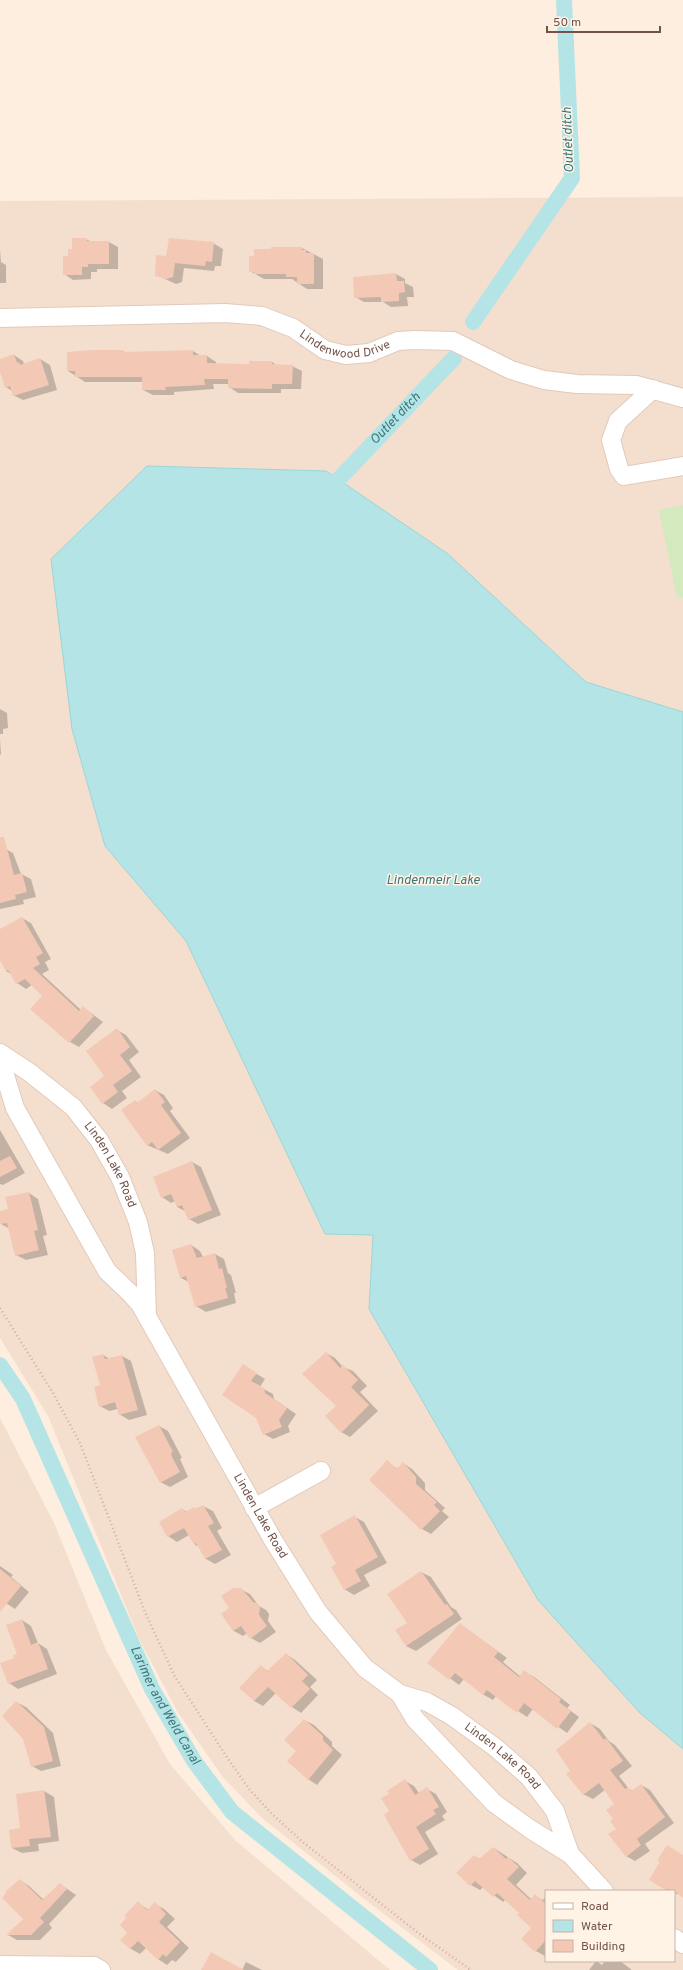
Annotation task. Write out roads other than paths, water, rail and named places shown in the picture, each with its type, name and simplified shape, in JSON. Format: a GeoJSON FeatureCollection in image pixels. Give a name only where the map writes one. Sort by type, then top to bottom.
{"type":"FeatureCollection","features":[{"type":"Feature","properties":{"kind":"street","name":"Lindenwood Drive"},"geometry":{"type":"LineString","coordinates":[[0,318],[225,313],[262,316],[293,328],[325,350],[346,355],[368,353],[398,341],[453,341],[511,370],[544,380],[577,384],[636,385],[683,398]]}},
{"type":"Feature","properties":{"kind":"street"},"geometry":{"type":"LineString","coordinates":[[653,389],[618,421],[611,440],[619,469],[624,476],[683,466]]}},
{"type":"Feature","properties":{"kind":"street","name":"Linden Lake Road"},"geometry":{"type":"LineString","coordinates":[[0,1053],[29,1072],[73,1107],[99,1140],[120,1177],[138,1222],[145,1253],[147,1318]]}},
{"type":"Feature","properties":{"kind":"street","name":"Linden Lake Road"},"geometry":{"type":"LineString","coordinates":[[0,1059],[15,1108],[107,1271],[140,1304],[254,1508],[318,1612],[365,1668],[400,1694],[427,1702],[452,1716],[496,1748],[529,1777],[555,1811],[570,1854]]}},
{"type":"Feature","properties":{"kind":"street"},"geometry":{"type":"LineString","coordinates":[[254,1508],[321,1471]]}},
{"type":"Feature","properties":{"kind":"street","name":"Linden Lake Road"},"geometry":{"type":"LineString","coordinates":[[400,1694],[415,1719],[494,1803],[530,1829],[570,1854],[603,1890]]}},
{"type":"Feature","properties":{"kind":"street"},"geometry":{"type":"LineString","coordinates":[[0,1965],[94,1966],[101,1970]]}},
{"type":"Feature","properties":{"kind":"water","name":"Lindenmeir Lake"},"geometry":{"type":"Polygon","coordinates":[[[147,466],[326,471],[448,554],[586,682],[683,712],[683,1749],[640,1713],[538,1600],[369,1309],[373,1235],[325,1234],[186,941],[105,846],[72,729],[51,559],[147,466]]]}},
{"type":"Feature","properties":{"kind":"waterway","name":"Outlet ditch"},"geometry":{"type":"LineString","coordinates":[[473,322],[572,178],[564,0]]}},
{"type":"Feature","properties":{"kind":"waterway","name":"Outlet ditch"},"geometry":{"type":"LineString","coordinates":[[338,480],[454,358]]}},
{"type":"Feature","properties":{"kind":"waterway","name":"Larimer and Weld Canal"},"geometry":{"type":"LineString","coordinates":[[0,1365],[23,1399],[152,1689],[194,1761],[232,1812],[430,1970]]}}]}
